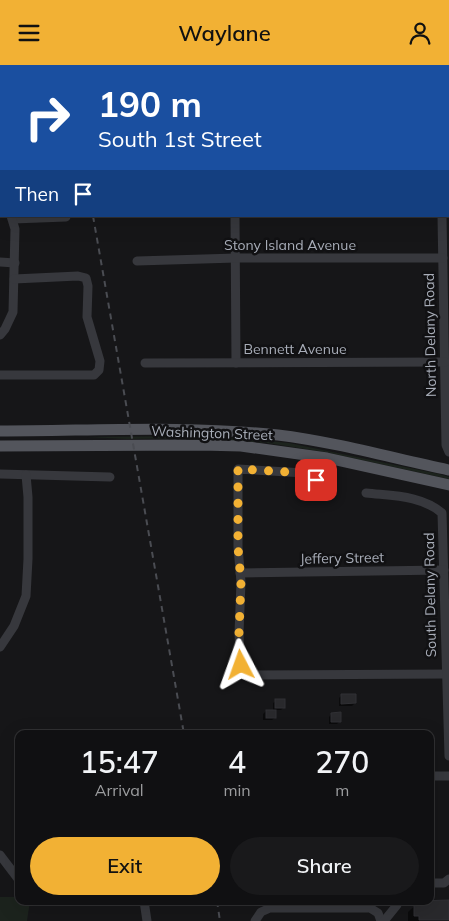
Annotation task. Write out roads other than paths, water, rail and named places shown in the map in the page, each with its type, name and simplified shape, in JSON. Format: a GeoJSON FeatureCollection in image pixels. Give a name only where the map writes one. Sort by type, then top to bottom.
{"type":"FeatureCollection","features":[{"type":"Feature","properties":{"kind":"main road","name":"Washington Street"},"geometry":{"type":"LineString","coordinates":[[0,431],[206,430],[244,432],[314,441],[449,470]]}},
{"type":"Feature","properties":{"kind":"main road","name":"Washington Street"},"geometry":{"type":"LineString","coordinates":[[0,446],[201,445],[241,447],[328,458],[449,485]]}},
{"type":"Feature","properties":{"kind":"street"},"geometry":{"type":"LineString","coordinates":[[0,335],[6,329],[12,317],[15,229],[12,218],[66,217]]}},
{"type":"Feature","properties":{"kind":"street"},"geometry":{"type":"LineString","coordinates":[[235,217],[236,363]]}},
{"type":"Feature","properties":{"kind":"street","name":"North Delany Road"},"geometry":{"type":"LineString","coordinates":[[442,217],[446,445],[449,452]]}},
{"type":"Feature","properties":{"kind":"street","name":"Stony Island Avenue"},"geometry":{"type":"LineString","coordinates":[[137,261],[236,258],[443,258]]}},
{"type":"Feature","properties":{"kind":"street"},"geometry":{"type":"LineString","coordinates":[[0,263],[15,263]]}},
{"type":"Feature","properties":{"kind":"street"},"geometry":{"type":"LineString","coordinates":[[0,375],[94,375],[98,370],[100,361],[87,317],[88,285],[86,278],[78,276],[14,279]]}},
{"type":"Feature","properties":{"kind":"street","name":"Bennett Avenue"},"geometry":{"type":"LineString","coordinates":[[145,363],[445,362]]}},
{"type":"Feature","properties":{"kind":"street"},"geometry":{"type":"LineString","coordinates":[[316,480],[304,473],[238,469],[239,633],[243,675],[448,674]]}},
{"type":"Feature","properties":{"kind":"street"},"geometry":{"type":"LineString","coordinates":[[0,474],[110,477]]}},
{"type":"Feature","properties":{"kind":"street"},"geometry":{"type":"LineString","coordinates":[[0,647],[14,625],[26,597],[28,497],[26,475]]}},
{"type":"Feature","properties":{"kind":"street","name":"South Delany Road"},"geometry":{"type":"LineString","coordinates":[[366,493],[423,501],[442,513],[449,756]]}},
{"type":"Feature","properties":{"kind":"street","name":"Jeffery Street"},"geometry":{"type":"LineString","coordinates":[[240,573],[444,571]]}},
{"type":"Feature","properties":{"kind":"street"},"geometry":{"type":"LineString","coordinates":[[434,776],[449,776]]}},
{"type":"Feature","properties":{"kind":"street"},"geometry":{"type":"LineString","coordinates":[[0,855],[15,875]]}},
{"type":"Feature","properties":{"kind":"street"},"geometry":{"type":"LineString","coordinates":[[434,883],[444,883],[449,880]]}},
{"type":"Feature","properties":{"kind":"street"},"geometry":{"type":"LineString","coordinates":[[255,921],[261,913],[270,908],[370,908],[378,913],[382,921],[397,905]]}},
{"type":"Feature","properties":{"kind":"railway"},"geometry":{"type":"LineString","coordinates":[[93,217],[183,730]]}},
{"type":"Feature","properties":{"kind":"railway"},"geometry":{"type":"LineString","coordinates":[[218,905],[220,921]]}}]}
